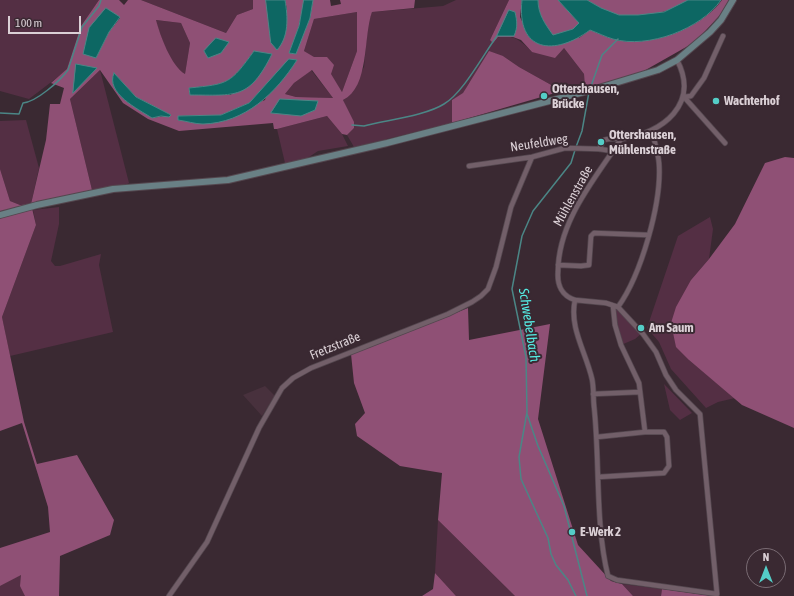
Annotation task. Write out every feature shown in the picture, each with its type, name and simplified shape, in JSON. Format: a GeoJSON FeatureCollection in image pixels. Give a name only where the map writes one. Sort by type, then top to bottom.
{"type":"FeatureCollection","features":[{"type":"Feature","properties":{"kind":"main road"},"geometry":{"type":"LineString","coordinates":[[0,215],[37,205],[113,190],[228,180],[387,143],[589,91],[658,70],[677,60],[710,32],[721,20],[733,0]]}},
{"type":"Feature","properties":{"kind":"street"},"geometry":{"type":"LineString","coordinates":[[684,97],[691,96],[704,78],[723,36]]}},
{"type":"Feature","properties":{"kind":"street"},"geometry":{"type":"LineString","coordinates":[[599,148],[604,140],[611,138],[621,139],[652,130],[676,112],[684,97],[683,78],[677,60]]}},
{"type":"Feature","properties":{"kind":"street"},"geometry":{"type":"LineString","coordinates":[[684,97],[725,143]]}},
{"type":"Feature","properties":{"kind":"street"},"geometry":{"type":"LineString","coordinates":[[645,432],[638,384],[620,343],[615,324],[616,306],[627,295],[648,235],[658,196],[659,162],[652,130]]}},
{"type":"Feature","properties":{"kind":"street","name":"Mühlenstraße"},"geometry":{"type":"LineString","coordinates":[[575,300],[569,298],[560,287],[558,265],[560,247],[570,218],[621,139]]}},
{"type":"Feature","properties":{"kind":"street","name":"Neufeldweg"},"geometry":{"type":"LineString","coordinates":[[469,166],[532,157],[565,148],[599,148],[613,151]]}},
{"type":"Feature","properties":{"kind":"street","name":"Fretzstraße"},"geometry":{"type":"LineString","coordinates":[[169,596],[207,542],[259,428],[282,388],[293,378],[311,368],[448,314],[472,302],[488,289],[496,268],[511,207],[532,157]]}},
{"type":"Feature","properties":{"kind":"street"},"geometry":{"type":"LineString","coordinates":[[558,265],[581,266],[589,264],[591,236],[594,233],[648,235]]}},
{"type":"Feature","properties":{"kind":"street"},"geometry":{"type":"LineString","coordinates":[[575,300],[606,303],[616,306],[643,334],[656,352],[666,375],[676,390],[700,414],[717,594],[617,580],[608,576],[604,561],[598,477],[597,437],[592,380],[573,322],[575,300]]}},
{"type":"Feature","properties":{"kind":"street"},"geometry":{"type":"LineString","coordinates":[[593,394],[640,392]]}},
{"type":"Feature","properties":{"kind":"street"},"geometry":{"type":"LineString","coordinates":[[597,437],[645,432],[664,432],[667,437],[669,466],[664,473],[598,477]]}},
{"type":"Feature","properties":{"kind":"shaded area"},"geometry":{"type":"Polygon","coordinates":[[[0,0],[99,0],[81,26],[67,70],[29,99],[0,91],[0,0]]]}},
{"type":"Feature","properties":{"kind":"shaded area"},"geometry":{"type":"Polygon","coordinates":[[[99,0],[119,0],[124,5],[128,0],[141,0],[226,33],[237,15],[253,9],[253,0],[266,0],[271,43],[287,9],[285,0],[304,0],[299,26],[290,53],[295,54],[310,18],[313,0],[330,0],[331,6],[341,4],[340,0],[415,0],[414,8],[372,12],[369,22],[362,73],[358,84],[352,93],[343,100],[354,122],[354,128],[347,135],[342,134],[327,116],[277,129],[274,129],[273,123],[179,131],[148,119],[123,103],[100,70],[70,99],[92,190],[31,204],[46,140],[50,104],[60,104],[64,88],[51,83],[67,69],[81,26],[99,0]],[[106,8],[96,58],[109,32],[120,18],[106,8]],[[357,12],[314,19],[304,51],[314,57],[327,57],[334,65],[331,74],[342,92],[357,51],[357,12]],[[156,20],[160,34],[175,64],[185,74],[190,43],[181,23],[156,20]],[[254,51],[239,70],[228,80],[221,83],[189,88],[190,95],[231,95],[254,51]],[[312,70],[294,83],[285,94],[296,97],[333,98],[312,70]],[[114,73],[152,118],[171,115],[136,97],[114,73]],[[270,82],[249,103],[221,115],[178,116],[178,120],[203,124],[265,100],[270,82]]]}},
{"type":"Feature","properties":{"kind":"shaded area"},"geometry":{"type":"Polygon","coordinates":[[[141,0],[253,0],[253,9],[237,15],[226,33],[141,0]]]}},
{"type":"Feature","properties":{"kind":"shaded area"},"geometry":{"type":"Polygon","coordinates":[[[266,0],[285,0],[287,13],[286,33],[277,50],[271,43],[266,0]]]}},
{"type":"Feature","properties":{"kind":"shaded area"},"geometry":{"type":"Polygon","coordinates":[[[304,0],[313,0],[310,18],[296,54],[289,53],[299,26],[304,0]]]}},
{"type":"Feature","properties":{"kind":"shaded area"},"geometry":{"type":"Polygon","coordinates":[[[456,0],[509,0],[490,40],[503,37],[514,38],[523,43],[532,52],[564,48],[584,74],[585,88],[562,91],[519,67],[503,56],[469,83],[463,94],[452,100],[452,123],[354,147],[347,135],[354,128],[343,100],[348,97],[364,67],[368,23],[372,12],[443,6],[456,0]]]}},
{"type":"Feature","properties":{"kind":"shaded area"},"geometry":{"type":"Polygon","coordinates":[[[509,0],[522,0],[520,17],[530,38],[579,38],[590,30],[613,39],[642,41],[657,39],[688,28],[701,20],[722,0],[729,0],[720,15],[695,42],[635,76],[585,88],[584,74],[564,48],[555,58],[532,52],[521,40],[513,37],[498,37],[493,43],[490,40],[509,0]]]}},
{"type":"Feature","properties":{"kind":"shaded area"},"geometry":{"type":"Polygon","coordinates":[[[522,0],[538,0],[541,14],[553,35],[573,29],[579,23],[558,0],[587,0],[601,8],[619,15],[638,15],[664,12],[688,0],[721,0],[701,20],[687,28],[657,39],[627,41],[613,39],[590,30],[564,44],[552,46],[541,45],[532,40],[525,31],[522,18],[522,0]]]}},
{"type":"Feature","properties":{"kind":"shaded area"},"geometry":{"type":"Polygon","coordinates":[[[538,0],[558,0],[579,23],[573,29],[553,36],[541,15],[538,0]]]}},
{"type":"Feature","properties":{"kind":"shaded area"},"geometry":{"type":"Polygon","coordinates":[[[587,0],[688,0],[681,5],[664,12],[627,16],[615,14],[602,9],[587,0]]]}},
{"type":"Feature","properties":{"kind":"shaded area"},"geometry":{"type":"Polygon","coordinates":[[[106,8],[120,17],[109,32],[96,58],[83,54],[89,28],[106,8]]]}},
{"type":"Feature","properties":{"kind":"shaded area"},"geometry":{"type":"Polygon","coordinates":[[[509,10],[515,12],[516,15],[517,27],[514,36],[497,36],[509,10]]]}},
{"type":"Feature","properties":{"kind":"shaded area"},"geometry":{"type":"Polygon","coordinates":[[[357,12],[357,51],[342,92],[326,69],[316,59],[304,51],[314,19],[357,12]]]}},
{"type":"Feature","properties":{"kind":"shaded area"},"geometry":{"type":"Polygon","coordinates":[[[155,20],[181,23],[190,43],[185,74],[179,70],[170,57],[155,20]]]}},
{"type":"Feature","properties":{"kind":"shaded area"},"geometry":{"type":"Polygon","coordinates":[[[216,38],[229,42],[221,53],[208,58],[204,51],[216,38]]]}},
{"type":"Feature","properties":{"kind":"shaded area"},"geometry":{"type":"Polygon","coordinates":[[[254,51],[272,54],[256,80],[248,87],[240,92],[230,94],[190,95],[189,88],[213,85],[228,80],[239,70],[254,51]]]}},
{"type":"Feature","properties":{"kind":"shaded area"},"geometry":{"type":"Polygon","coordinates":[[[489,51],[503,56],[519,67],[562,91],[452,123],[452,100],[463,93],[489,51]]]}},
{"type":"Feature","properties":{"kind":"shaded area"},"geometry":{"type":"Polygon","coordinates":[[[289,59],[297,60],[289,72],[269,94],[246,112],[218,122],[203,124],[178,120],[178,116],[221,115],[249,103],[289,59]]]}},
{"type":"Feature","properties":{"kind":"shaded area"},"geometry":{"type":"Polygon","coordinates":[[[76,64],[97,68],[73,93],[76,64]]]}},
{"type":"Feature","properties":{"kind":"shaded area"},"geometry":{"type":"Polygon","coordinates":[[[100,70],[129,183],[125,185],[92,190],[70,99],[100,70]]]}},
{"type":"Feature","properties":{"kind":"shaded area"},"geometry":{"type":"Polygon","coordinates":[[[311,70],[333,98],[296,97],[285,94],[294,83],[311,70]]]}},
{"type":"Feature","properties":{"kind":"shaded area"},"geometry":{"type":"Polygon","coordinates":[[[114,73],[136,97],[171,115],[169,117],[161,116],[152,118],[124,100],[114,87],[112,80],[114,73]]]}},
{"type":"Feature","properties":{"kind":"shaded area"},"geometry":{"type":"Polygon","coordinates":[[[280,99],[318,101],[315,110],[301,116],[271,113],[280,99]]]}},
{"type":"Feature","properties":{"kind":"shaded area"},"geometry":{"type":"Polygon","coordinates":[[[327,116],[342,134],[348,146],[318,151],[306,159],[285,163],[277,129],[327,116]]]}},
{"type":"Feature","properties":{"kind":"shaded area"},"geometry":{"type":"Polygon","coordinates":[[[26,120],[39,168],[31,204],[20,205],[10,201],[0,169],[0,121],[26,120]]]}},
{"type":"Feature","properties":{"kind":"shaded area"},"geometry":{"type":"Polygon","coordinates":[[[785,157],[794,158],[794,428],[742,405],[689,360],[676,347],[671,323],[676,307],[691,280],[735,224],[765,163],[785,157]]]}},
{"type":"Feature","properties":{"kind":"shaded area"},"geometry":{"type":"Polygon","coordinates":[[[0,169],[10,201],[20,205],[31,204],[36,225],[2,317],[24,422],[37,464],[77,455],[114,520],[110,535],[60,556],[59,596],[25,596],[20,586],[21,575],[0,586],[0,548],[50,532],[48,507],[22,423],[0,431],[0,169]]]}},
{"type":"Feature","properties":{"kind":"shaded area"},"geometry":{"type":"Polygon","coordinates":[[[59,207],[59,224],[51,261],[55,266],[60,266],[101,254],[99,265],[113,332],[10,356],[2,317],[36,225],[33,210],[59,207]]]}},
{"type":"Feature","properties":{"kind":"shaded area"},"geometry":{"type":"Polygon","coordinates":[[[710,217],[713,229],[709,259],[691,280],[689,360],[735,398],[718,402],[706,408],[671,369],[659,342],[647,328],[678,236],[710,217]]]}},
{"type":"Feature","properties":{"kind":"shaded area"},"geometry":{"type":"Polygon","coordinates":[[[614,307],[618,308],[641,334],[635,339],[621,345],[615,324],[614,307]]]}},
{"type":"Feature","properties":{"kind":"shaded area"},"geometry":{"type":"Polygon","coordinates":[[[468,308],[469,340],[550,324],[538,419],[578,545],[611,581],[622,584],[633,596],[515,596],[438,520],[442,473],[400,466],[357,436],[355,424],[365,413],[354,383],[351,354],[468,308]]]}},
{"type":"Feature","properties":{"kind":"shaded area"},"geometry":{"type":"Polygon","coordinates":[[[664,384],[692,413],[680,420],[670,410],[664,384]]]}},
{"type":"Feature","properties":{"kind":"shaded area"},"geometry":{"type":"Polygon","coordinates":[[[265,386],[275,396],[262,416],[243,395],[265,386]]]}},
{"type":"Feature","properties":{"kind":"shaded area"},"geometry":{"type":"Polygon","coordinates":[[[438,520],[515,596],[456,596],[435,573],[438,520]]]}},
{"type":"Feature","properties":{"kind":"shaded area"},"geometry":{"type":"Polygon","coordinates":[[[435,573],[456,596],[422,596],[433,589],[435,573]]]}},
{"type":"Feature","properties":{"kind":"shaded area"},"geometry":{"type":"Polygon","coordinates":[[[21,574],[25,596],[0,596],[0,586],[21,574]]]}},
{"type":"Feature","properties":{"kind":"shaded area"},"geometry":{"type":"Polygon","coordinates":[[[622,584],[662,589],[661,596],[633,596],[622,584]]]}},
{"type":"Feature","properties":{"kind":"shaded area"},"geometry":{"type":"Polygon","coordinates":[[[662,589],[713,596],[661,596],[662,589]]]}},
{"type":"Feature","properties":{"kind":"waterway"},"geometry":{"type":"LineString","coordinates":[[0,113],[19,114],[23,103],[41,95],[64,75],[68,70],[82,27],[99,6],[101,0]]}},
{"type":"Feature","properties":{"kind":"waterway"},"geometry":{"type":"LineString","coordinates":[[352,125],[364,126],[427,112],[444,104],[451,99],[465,83],[497,36]]}},
{"type":"Feature","properties":{"kind":"waterway","name":"Schwebelbach"},"geometry":{"type":"LineString","coordinates":[[590,89],[602,55],[618,39]]}},
{"type":"Feature","properties":{"kind":"waterway","name":"Schwebelbach"},"geometry":{"type":"LineString","coordinates":[[576,147],[582,131],[589,92]]}},
{"type":"Feature","properties":{"kind":"waterway","name":"Schwebelbach"},"geometry":{"type":"LineString","coordinates":[[575,150],[571,163],[533,211],[522,236],[512,289],[526,357],[527,412],[519,457],[521,479],[548,538],[551,554],[556,565],[568,580],[576,596]]}},
{"type":"Feature","properties":{"kind":"waterway"},"geometry":{"type":"LineString","coordinates":[[527,414],[538,446],[564,506],[587,596]]}},
{"type":"Feature","properties":{"kind":"place","name":"Ottershausen, Brücke"},"geometry":{"type":"Point","coordinates":[544,96]}},
{"type":"Feature","properties":{"kind":"place","name":"Wachterhof"},"geometry":{"type":"Point","coordinates":[716,101]}},
{"type":"Feature","properties":{"kind":"place","name":"Ottershausen, Mühlenstraße"},"geometry":{"type":"Point","coordinates":[601,142]}},
{"type":"Feature","properties":{"kind":"place","name":"Am Saum"},"geometry":{"type":"Point","coordinates":[641,328]}},
{"type":"Feature","properties":{"kind":"place","name":"E-Werk 2"},"geometry":{"type":"Point","coordinates":[572,532]}}]}
